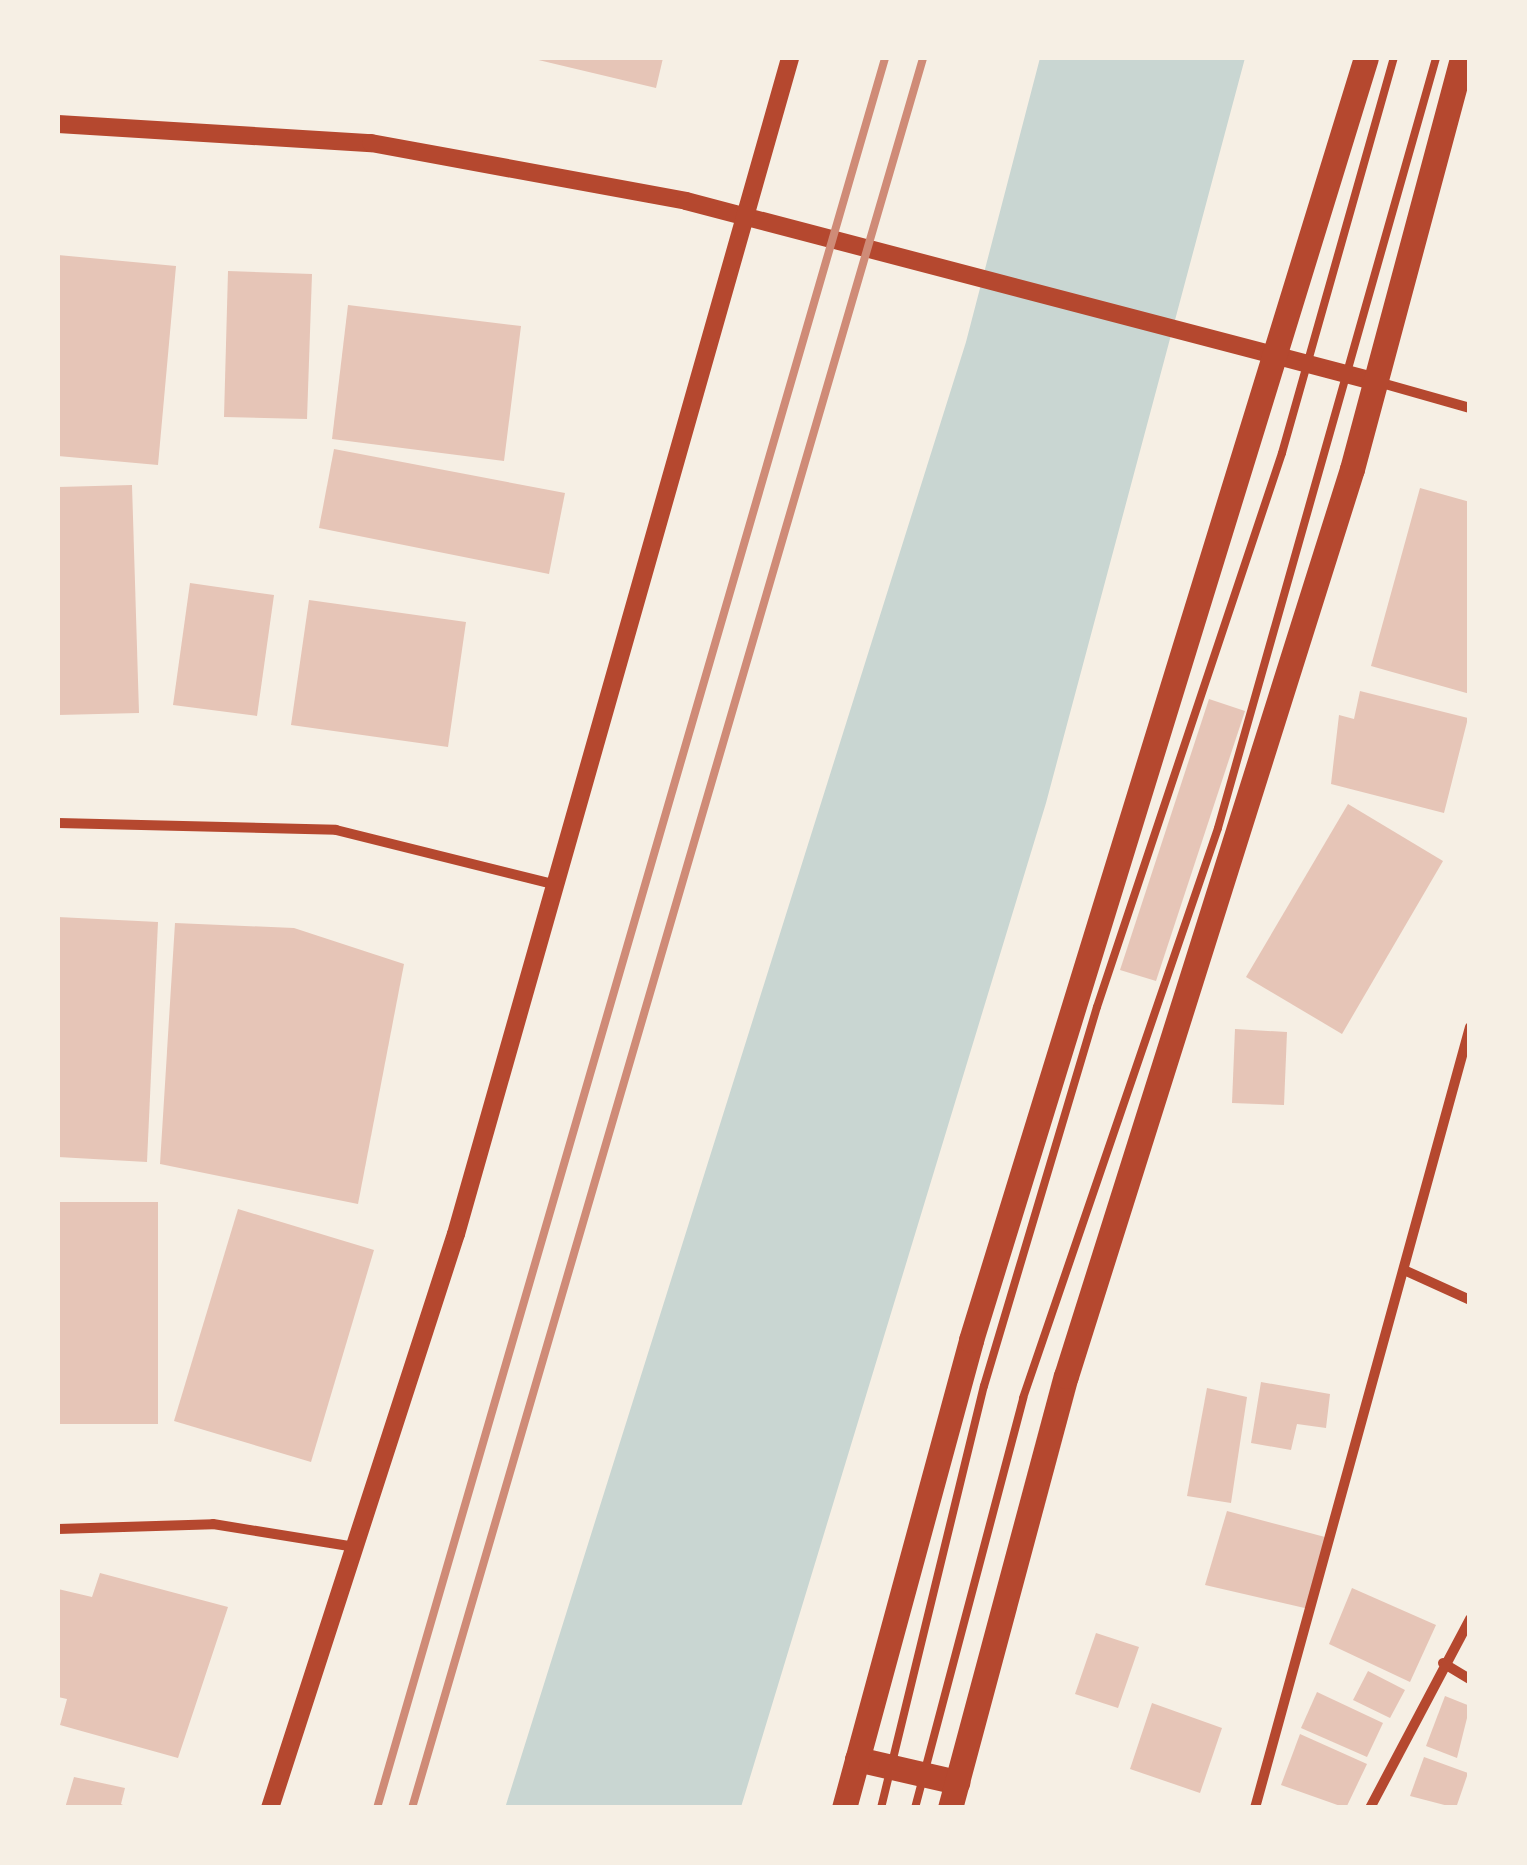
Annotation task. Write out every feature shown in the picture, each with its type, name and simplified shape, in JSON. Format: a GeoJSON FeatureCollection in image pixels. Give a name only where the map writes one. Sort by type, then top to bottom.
{"type":"FeatureCollection","features":[{"type":"Feature","properties":{"kind":"main road"},"geometry":{"type":"LineString","coordinates":[[844,1808],[982,1302],[1279,356],[1366,58]]}},
{"type":"Feature","properties":{"kind":"main road"},"geometry":{"type":"LineString","coordinates":[[857,1759],[923,1774],[953,1795],[1066,1376],[1377,382],[1462,58]]}},
{"type":"Feature","properties":{"kind":"street"},"geometry":{"type":"LineString","coordinates":[[270,1808],[355,1547],[556,886],[740,214],[790,58]]}},
{"type":"Feature","properties":{"kind":"street"},"geometry":{"type":"LineString","coordinates":[[58,124],[371,143],[740,214],[1470,408]]}},
{"type":"Feature","properties":{"kind":"street"},"geometry":{"type":"LineString","coordinates":[[58,823],[336,830],[556,886]]}},
{"type":"Feature","properties":{"kind":"street"},"geometry":{"type":"LineString","coordinates":[[1255,1808],[1470,1026]]}},
{"type":"Feature","properties":{"kind":"street"},"geometry":{"type":"LineString","coordinates":[[1404,1270],[1470,1300]]}},
{"type":"Feature","properties":{"kind":"street"},"geometry":{"type":"LineString","coordinates":[[58,1528],[213,1524],[355,1547]]}},
{"type":"Feature","properties":{"kind":"street"},"geometry":{"type":"LineString","coordinates":[[1370,1808],[1443,1663],[1470,1619]]}},
{"type":"Feature","properties":{"kind":"street"},"geometry":{"type":"LineString","coordinates":[[1443,1663],[1470,1679]]}},
{"type":"Feature","properties":{"kind":"lane"},"geometry":{"type":"LineString","coordinates":[[881,1808],[990,1368],[1307,363],[1394,58]]}},
{"type":"Feature","properties":{"kind":"lane"},"geometry":{"type":"LineString","coordinates":[[914,1808],[1023,1398],[1218,828],[1436,58]]}},
{"type":"Feature","properties":{"kind":"shaded area"},"geometry":{"type":"Polygon","coordinates":[[[1040,58],[1245,58],[1046,803],[741,1807],[505,1808],[966,342],[1040,58]]]}},
{"type":"Feature","properties":{"kind":"building"},"geometry":{"type":"Polygon","coordinates":[[[530,58],[663,58],[656,88],[530,58]]]}},
{"type":"Feature","properties":{"kind":"building"},"geometry":{"type":"Polygon","coordinates":[[[58,255],[176,266],[158,465],[58,456],[58,255]]]}},
{"type":"Feature","properties":{"kind":"building"},"geometry":{"type":"Polygon","coordinates":[[[228,271],[312,274],[307,419],[224,417],[228,271]]]}},
{"type":"Feature","properties":{"kind":"building"},"geometry":{"type":"Polygon","coordinates":[[[348,305],[521,326],[504,461],[332,439],[348,305]]]}},
{"type":"Feature","properties":{"kind":"building"},"geometry":{"type":"Polygon","coordinates":[[[334,449],[565,493],[549,574],[319,528],[334,449]]]}},
{"type":"Feature","properties":{"kind":"building"},"geometry":{"type":"Polygon","coordinates":[[[132,485],[139,713],[58,715],[58,487],[132,485]]]}},
{"type":"Feature","properties":{"kind":"building"},"geometry":{"type":"Polygon","coordinates":[[[1420,488],[1470,502],[1470,694],[1371,666],[1420,488]]]}},
{"type":"Feature","properties":{"kind":"building"},"geometry":{"type":"Polygon","coordinates":[[[190,583],[274,595],[257,716],[173,705],[190,583]]]}},
{"type":"Feature","properties":{"kind":"building"},"geometry":{"type":"Polygon","coordinates":[[[309,600],[466,622],[448,747],[291,725],[309,600]]]}},
{"type":"Feature","properties":{"kind":"building"},"geometry":{"type":"Polygon","coordinates":[[[1360,691],[1468,718],[1444,813],[1331,784],[1339,715],[1354,719],[1360,691]]]}},
{"type":"Feature","properties":{"kind":"building"},"geometry":{"type":"Polygon","coordinates":[[[1209,699],[1245,711],[1156,981],[1120,970],[1209,699]]]}},
{"type":"Feature","properties":{"kind":"building"},"geometry":{"type":"Polygon","coordinates":[[[1348,804],[1443,861],[1342,1034],[1246,977],[1348,804]]]}},
{"type":"Feature","properties":{"kind":"building"},"geometry":{"type":"Polygon","coordinates":[[[58,917],[158,922],[147,1162],[58,1157],[58,917]]]}},
{"type":"Feature","properties":{"kind":"building"},"geometry":{"type":"Polygon","coordinates":[[[175,923],[294,928],[404,964],[358,1204],[160,1164],[175,923]]]}},
{"type":"Feature","properties":{"kind":"building"},"geometry":{"type":"Polygon","coordinates":[[[1235,1029],[1287,1032],[1284,1105],[1232,1103],[1235,1029]]]}},
{"type":"Feature","properties":{"kind":"building"},"geometry":{"type":"Polygon","coordinates":[[[58,1202],[158,1202],[158,1424],[58,1424],[58,1202]]]}},
{"type":"Feature","properties":{"kind":"building"},"geometry":{"type":"Polygon","coordinates":[[[238,1209],[374,1250],[311,1462],[174,1421],[238,1209]]]}},
{"type":"Feature","properties":{"kind":"building"},"geometry":{"type":"Polygon","coordinates":[[[1261,1382],[1330,1394],[1326,1428],[1297,1424],[1291,1450],[1251,1443],[1261,1382]]]}},
{"type":"Feature","properties":{"kind":"building"},"geometry":{"type":"Polygon","coordinates":[[[1207,1388],[1247,1397],[1231,1503],[1187,1496],[1207,1388]]]}},
{"type":"Feature","properties":{"kind":"building"},"geometry":{"type":"Polygon","coordinates":[[[1227,1511],[1325,1537],[1309,1609],[1205,1585],[1227,1511]]]}},
{"type":"Feature","properties":{"kind":"building"},"geometry":{"type":"Polygon","coordinates":[[[100,1573],[228,1607],[178,1758],[60,1725],[67,1699],[58,1697],[58,1589],[92,1597],[100,1573]]]}},
{"type":"Feature","properties":{"kind":"building"},"geometry":{"type":"Polygon","coordinates":[[[1352,1588],[1436,1625],[1410,1682],[1329,1644],[1352,1588]]]}},
{"type":"Feature","properties":{"kind":"building"},"geometry":{"type":"Polygon","coordinates":[[[1096,1633],[1139,1647],[1118,1708],[1075,1694],[1096,1633]]]}},
{"type":"Feature","properties":{"kind":"building"},"geometry":{"type":"Polygon","coordinates":[[[1368,1671],[1405,1690],[1390,1718],[1353,1700],[1368,1671]]]}},
{"type":"Feature","properties":{"kind":"building"},"geometry":{"type":"Polygon","coordinates":[[[1317,1692],[1383,1723],[1367,1757],[1301,1728],[1317,1692]]]}},
{"type":"Feature","properties":{"kind":"building"},"geometry":{"type":"Polygon","coordinates":[[[1445,1696],[1470,1706],[1457,1758],[1426,1746],[1445,1696]]]}},
{"type":"Feature","properties":{"kind":"building"},"geometry":{"type":"Polygon","coordinates":[[[1152,1703],[1222,1728],[1200,1793],[1130,1769],[1152,1703]]]}},
{"type":"Feature","properties":{"kind":"building"},"geometry":{"type":"Polygon","coordinates":[[[1300,1734],[1367,1764],[1346,1808],[1281,1785],[1300,1734]]]}},
{"type":"Feature","properties":{"kind":"building"},"geometry":{"type":"Polygon","coordinates":[[[1424,1757],[1468,1773],[1456,1808],[1410,1796],[1424,1757]]]}},
{"type":"Feature","properties":{"kind":"building"},"geometry":{"type":"Polygon","coordinates":[[[74,1777],[125,1788],[121,1804],[129,1808],[65,1808],[74,1777]]]}},
{"type":"Feature","properties":{"kind":"railway"},"geometry":{"type":"LineString","coordinates":[[377,1808],[885,58]]}},
{"type":"Feature","properties":{"kind":"railway"},"geometry":{"type":"LineString","coordinates":[[412,1808],[923,58]]}}]}
